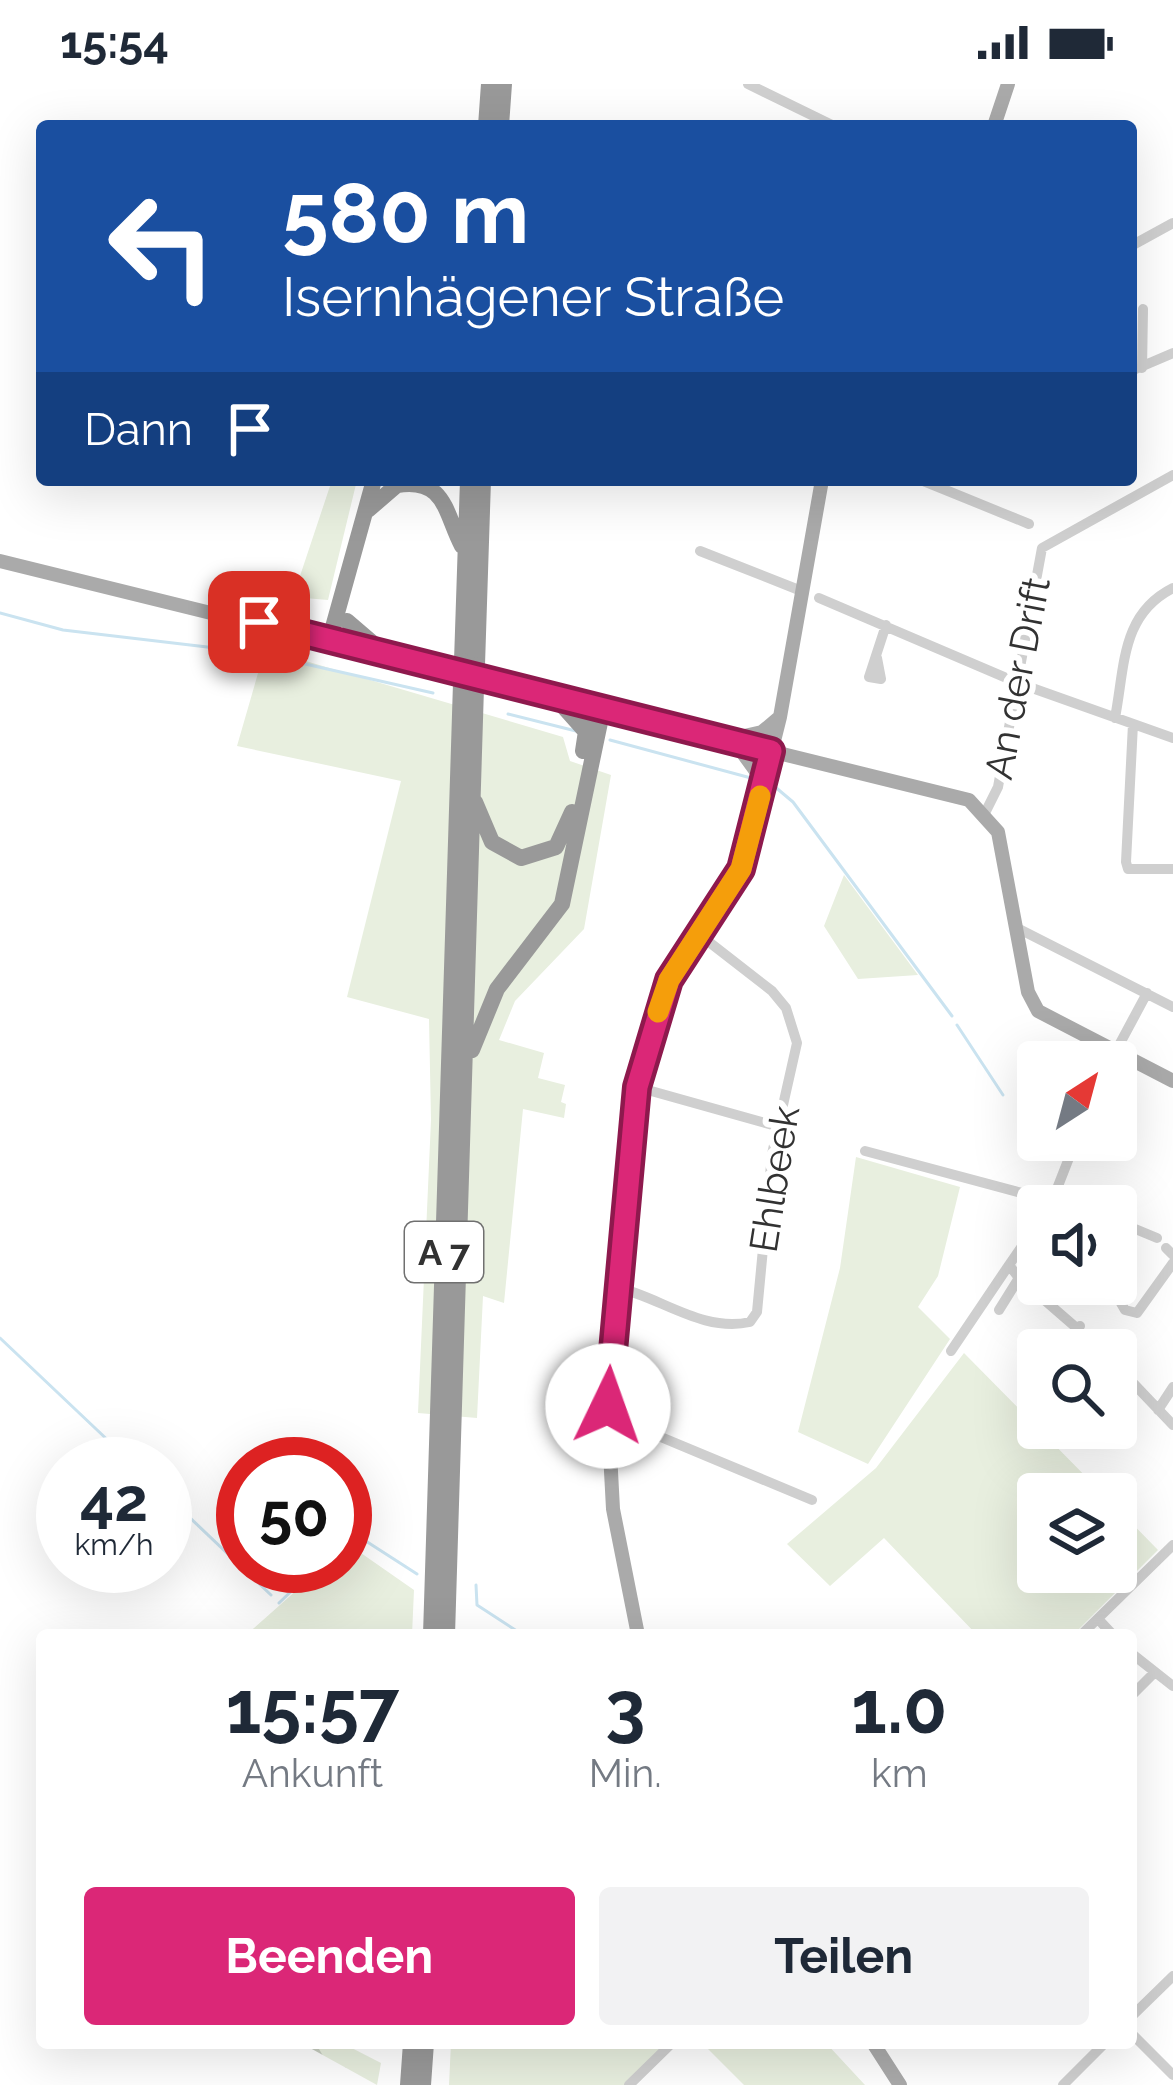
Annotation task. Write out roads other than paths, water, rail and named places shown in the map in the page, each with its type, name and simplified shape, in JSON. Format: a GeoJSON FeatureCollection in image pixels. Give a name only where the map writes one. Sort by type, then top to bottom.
{"type":"FeatureCollection","features":[{"type":"Feature","properties":{"kind":"highway"},"geometry":{"type":"LineString","coordinates":[[487,120],[489,84]]}},
{"type":"Feature","properties":{"kind":"highway"},"geometry":{"type":"LineString","coordinates":[[501,120],[504,84]]}},
{"type":"Feature","properties":{"kind":"highway"},"geometry":{"type":"LineString","coordinates":[[336,640],[372,486]]}},
{"type":"Feature","properties":{"kind":"highway"},"geometry":{"type":"LineString","coordinates":[[364,515],[396,486]]}},
{"type":"Feature","properties":{"kind":"highway"},"geometry":{"type":"LineString","coordinates":[[421,486],[449,506],[465,553]]}},
{"type":"Feature","properties":{"kind":"highway","name":"A 7"},"geometry":{"type":"LineString","coordinates":[[469,486],[465,553],[470,663]]}},
{"type":"Feature","properties":{"kind":"highway","name":"A 7"},"geometry":{"type":"LineString","coordinates":[[431,1629],[469,685],[483,486]]}},
{"type":"Feature","properties":{"kind":"highway"},"geometry":{"type":"LineString","coordinates":[[346,612],[382,651]]}},
{"type":"Feature","properties":{"kind":"highway","name":"A 7"},"geometry":{"type":"LineString","coordinates":[[447,1629],[467,1062],[469,685]]}},
{"type":"Feature","properties":{"kind":"highway"},"geometry":{"type":"LineString","coordinates":[[553,695],[586,733]]}},
{"type":"Feature","properties":{"kind":"highway"},"geometry":{"type":"LineString","coordinates":[[472,795],[486,832],[501,849],[521,858],[548,852],[567,830],[596,706]]}},
{"type":"Feature","properties":{"kind":"highway"},"geometry":{"type":"LineString","coordinates":[[467,1062],[497,989],[562,904],[596,706]]}},
{"type":"Feature","properties":{"kind":"highway"},"geometry":{"type":"LineString","coordinates":[[408,2085],[411,2049]]}},
{"type":"Feature","properties":{"kind":"highway"},"geometry":{"type":"LineString","coordinates":[[423,2085],[426,2049]]}},
{"type":"Feature","properties":{"kind":"main road"},"geometry":{"type":"LineString","coordinates":[[996,120],[1008,84]]}},
{"type":"Feature","properties":{"kind":"main road"},"geometry":{"type":"LineString","coordinates":[[637,1629],[613,1509],[608,1415],[637,1087],[662,997],[741,869],[812,595],[821,486]]}},
{"type":"Feature","properties":{"kind":"main road"},"geometry":{"type":"LineString","coordinates":[[0,561],[958,796],[985,813],[998,832],[1028,992],[1038,1011],[1086,1041]]}},
{"type":"Feature","properties":{"kind":"main road"},"geometry":{"type":"LineString","coordinates":[[731,741],[762,732],[780,717]]}},
{"type":"Feature","properties":{"kind":"main road"},"geometry":{"type":"LineString","coordinates":[[731,741],[764,781]]}},
{"type":"Feature","properties":{"kind":"main road"},"geometry":{"type":"LineString","coordinates":[[1137,1067],[1173,1081]]}},
{"type":"Feature","properties":{"kind":"main road"},"geometry":{"type":"LineString","coordinates":[[877,2049],[900,2085]]}},
{"type":"Feature","properties":{"kind":"street"},"geometry":{"type":"LineString","coordinates":[[748,84],[822,120]]}},
{"type":"Feature","properties":{"kind":"street"},"geometry":{"type":"LineString","coordinates":[[1137,243],[1173,223]]}},
{"type":"Feature","properties":{"kind":"street"},"geometry":{"type":"LineString","coordinates":[[1137,361],[1143,309]]}},
{"type":"Feature","properties":{"kind":"street"},"geometry":{"type":"LineString","coordinates":[[1137,370],[1173,353]]}},
{"type":"Feature","properties":{"kind":"street","name":"An der Drift"},"geometry":{"type":"LineString","coordinates":[[985,813],[998,787],[1046,543],[1173,475]]}},
{"type":"Feature","properties":{"kind":"street"},"geometry":{"type":"LineString","coordinates":[[936,486],[1029,524]]}},
{"type":"Feature","properties":{"kind":"street"},"geometry":{"type":"LineString","coordinates":[[958,495],[960,486]]}},
{"type":"Feature","properties":{"kind":"street"},"geometry":{"type":"LineString","coordinates":[[700,551],[1018,682],[1173,738]]}},
{"type":"Feature","properties":{"kind":"street"},"geometry":{"type":"LineString","coordinates":[[1115,718],[1134,621],[1152,598],[1173,588]]}},
{"type":"Feature","properties":{"kind":"street"},"geometry":{"type":"LineString","coordinates":[[877,658],[886,626]]}},
{"type":"Feature","properties":{"kind":"street"},"geometry":{"type":"LineString","coordinates":[[1123,886],[1128,869],[1133,724]]}},
{"type":"Feature","properties":{"kind":"street"},"geometry":{"type":"LineString","coordinates":[[1128,869],[1173,869]]}},
{"type":"Feature","properties":{"kind":"street"},"geometry":{"type":"LineString","coordinates":[[1017,928],[1173,1006]]}},
{"type":"Feature","properties":{"kind":"street","name":"Ehlbeek"},"geometry":{"type":"LineString","coordinates":[[616,1287],[694,1317],[750,1322],[757,1312],[776,1126],[794,1069],[794,1025],[772,991],[700,935]]}},
{"type":"Feature","properties":{"kind":"street"},"geometry":{"type":"LineString","coordinates":[[1122,1041],[1147,993]]}},
{"type":"Feature","properties":{"kind":"street"},"geometry":{"type":"LineString","coordinates":[[637,1087],[776,1126]]}},
{"type":"Feature","properties":{"kind":"street"},"geometry":{"type":"LineString","coordinates":[[865,1151],[1017,1193]]}},
{"type":"Feature","properties":{"kind":"street"},"geometry":{"type":"LineString","coordinates":[[1137,1229],[1157,1238]]}},
{"type":"Feature","properties":{"kind":"street"},"geometry":{"type":"LineString","coordinates":[[951,1351],[1017,1254]]}},
{"type":"Feature","properties":{"kind":"street"},"geometry":{"type":"LineString","coordinates":[[1122,1305],[1138,1313],[1171,1255]]}},
{"type":"Feature","properties":{"kind":"street"},"geometry":{"type":"LineString","coordinates":[[1010,1265],[1017,1275]]}},
{"type":"Feature","properties":{"kind":"street"},"geometry":{"type":"LineString","coordinates":[[999,1310],[1017,1281]]}},
{"type":"Feature","properties":{"kind":"street"},"geometry":{"type":"LineString","coordinates":[[1053,1305],[1083,1329]]}},
{"type":"Feature","properties":{"kind":"street"},"geometry":{"type":"LineString","coordinates":[[1077,1329],[1080,1326]]}},
{"type":"Feature","properties":{"kind":"street"},"geometry":{"type":"LineString","coordinates":[[1157,1409],[1173,1387]]}},
{"type":"Feature","properties":{"kind":"street"},"geometry":{"type":"LineString","coordinates":[[1137,1388],[1173,1426]]}},
{"type":"Feature","properties":{"kind":"street"},"geometry":{"type":"LineString","coordinates":[[608,1415],[812,1500]]}},
{"type":"Feature","properties":{"kind":"street"},"geometry":{"type":"LineString","coordinates":[[1087,1629],[1173,1545]]}},
{"type":"Feature","properties":{"kind":"street"},"geometry":{"type":"LineString","coordinates":[[1098,1618],[1108,1629]]}},
{"type":"Feature","properties":{"kind":"street"},"geometry":{"type":"LineString","coordinates":[[1137,1658],[1173,1686]]}},
{"type":"Feature","properties":{"kind":"street"},"geometry":{"type":"LineString","coordinates":[[1137,1690],[1154,1672]]}},
{"type":"Feature","properties":{"kind":"street"},"geometry":{"type":"LineString","coordinates":[[1137,2011],[1173,1976]]}},
{"type":"Feature","properties":{"kind":"street"},"geometry":{"type":"LineString","coordinates":[[1137,2039],[1173,2075]]}},
{"type":"Feature","properties":{"kind":"street"},"geometry":{"type":"LineString","coordinates":[[629,2085],[666,2049]]}},
{"type":"Feature","properties":{"kind":"street"},"geometry":{"type":"LineString","coordinates":[[1063,2085],[1099,2049]]}},
{"type":"Feature","properties":{"kind":"waterway"},"geometry":{"type":"LineString","coordinates":[[0,613],[63,630],[241,651]]}},
{"type":"Feature","properties":{"kind":"waterway"},"geometry":{"type":"LineString","coordinates":[[270,656],[433,693]]}},
{"type":"Feature","properties":{"kind":"waterway"},"geometry":{"type":"LineString","coordinates":[[508,714],[576,731]]}},
{"type":"Feature","properties":{"kind":"waterway"},"geometry":{"type":"LineString","coordinates":[[610,740],[751,778]]}},
{"type":"Feature","properties":{"kind":"waterway"},"geometry":{"type":"LineString","coordinates":[[774,786],[793,802],[952,1016]]}},
{"type":"Feature","properties":{"kind":"waterway"},"geometry":{"type":"LineString","coordinates":[[957,1025],[1003,1095]]}},
{"type":"Feature","properties":{"kind":"waterway"},"geometry":{"type":"LineString","coordinates":[[0,1338],[104,1437]]}},
{"type":"Feature","properties":{"kind":"waterway"},"geometry":{"type":"LineString","coordinates":[[192,1520],[271,1595]]}},
{"type":"Feature","properties":{"kind":"waterway"},"geometry":{"type":"LineString","coordinates":[[372,1545],[417,1574]]}},
{"type":"Feature","properties":{"kind":"waterway"},"geometry":{"type":"LineString","coordinates":[[476,1585],[477,1605],[514,1629]]}},
{"type":"Feature","properties":{"kind":"waterway"},"geometry":{"type":"LineString","coordinates":[[279,1603],[289,1593]]}}]}
